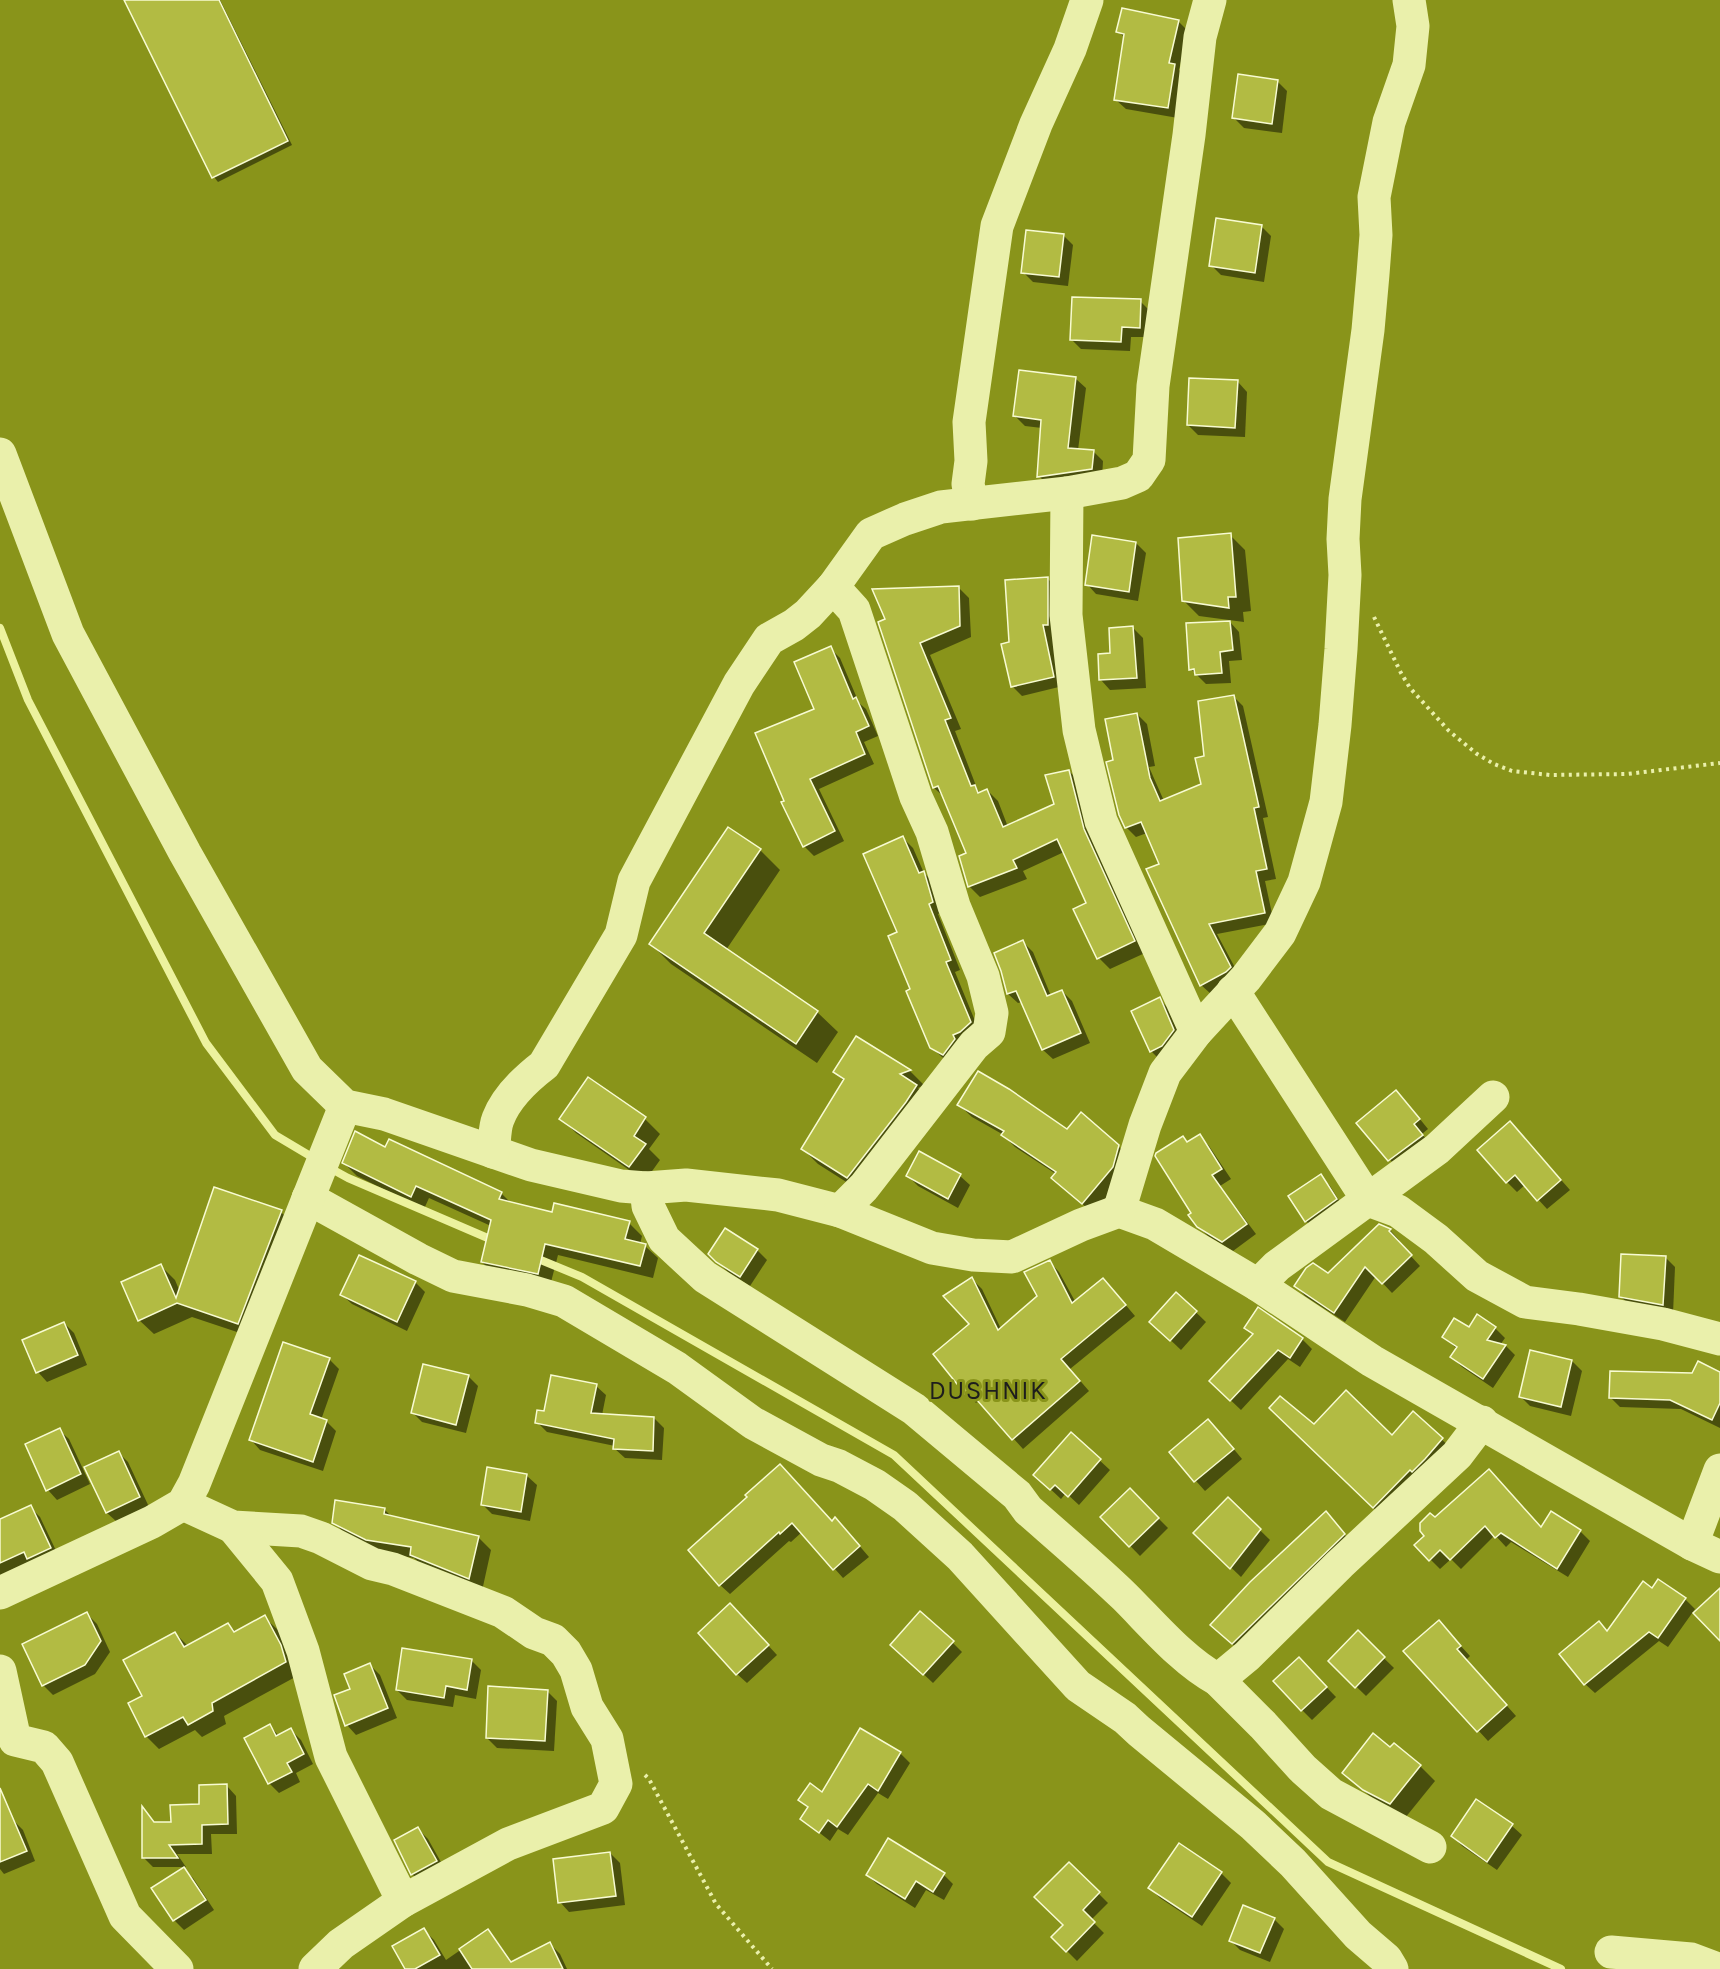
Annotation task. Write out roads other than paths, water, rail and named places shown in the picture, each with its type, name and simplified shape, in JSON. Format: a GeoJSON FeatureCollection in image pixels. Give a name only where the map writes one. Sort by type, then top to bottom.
{"type":"FeatureCollection","features":[{"type":"Feature","properties":{"kind":"street"},"geometry":{"type":"LineString","coordinates":[[972,504],[968,484],[971,461],[969,422],[997,226],[1036,124],[1070,49],[1087,0]]}},
{"type":"Feature","properties":{"kind":"street"},"geometry":{"type":"LineString","coordinates":[[493,1152],[498,1120],[507,1103],[544,1065],[621,935],[634,881],[739,684],[769,639],[794,626],[808,614],[832,587],[871,534],[941,507],[1067,493],[1122,483],[1138,476],[1149,460],[1153,386],[1189,135],[1200,37],[1210,0]]}},
{"type":"Feature","properties":{"kind":"street"},"geometry":{"type":"LineString","coordinates":[[1119,1211],[1157,1090],[1165,1073],[1196,1032],[1246,978],[1280,933],[1304,882],[1326,802],[1341,649],[1345,575],[1343,539],[1345,499],[1368,330],[1373,274],[1376,235],[1374,197],[1389,122],[1409,65],[1413,26],[1409,0]]}},
{"type":"Feature","properties":{"kind":"street"},"geometry":{"type":"LineString","coordinates":[[0,454],[68,634],[186,854],[307,1069],[345,1107],[384,1114],[531,1165],[621,1186],[646,1188],[686,1185],[778,1195],[840,1211],[932,1248],[973,1256],[1012,1257],[1081,1225],[1119,1211],[1155,1224],[1257,1285],[1372,1361],[1706,1550],[1720,1470]]}},
{"type":"Feature","properties":{"kind":"street"},"geometry":{"type":"LineString","coordinates":[[1067,493],[1066,615],[1079,730],[1098,810],[1196,1032]]}},
{"type":"Feature","properties":{"kind":"street"},"geometry":{"type":"LineString","coordinates":[[832,587],[854,610],[916,797],[932,832],[954,906],[983,976],[992,1013],[989,1032],[974,1045],[864,1187],[840,1211]]}},
{"type":"Feature","properties":{"kind":"street"},"geometry":{"type":"LineString","coordinates":[[1233,991],[1368,1200],[1398,1211],[1436,1239],[1477,1276],[1525,1302],[1663,1324],[1720,1339]]}},
{"type":"Feature","properties":{"kind":"street"},"geometry":{"type":"LineString","coordinates":[[1257,1285],[1277,1266],[1437,1149],[1493,1097]]}},
{"type":"Feature","properties":{"kind":"street"},"geometry":{"type":"LineString","coordinates":[[0,1593],[152,1522],[183,1504],[194,1484],[345,1107]]}},
{"type":"Feature","properties":{"kind":"street"},"geometry":{"type":"LineString","coordinates":[[646,1188],[648,1206],[664,1239],[705,1277],[914,1409],[1017,1496],[1029,1510],[1165,1637],[1208,1675],[1218,1680],[1303,1769],[1331,1794],[1430,1847]]}},
{"type":"Feature","properties":{"kind":"street"},"geometry":{"type":"LineString","coordinates":[[312,1189],[369,1230],[418,1259],[453,1276],[527,1290],[564,1301],[677,1368],[753,1423],[821,1460],[839,1466],[865,1480],[905,1506],[960,1556],[1078,1686],[1125,1718],[1253,1825],[1293,1863],[1358,1935],[1386,1959],[1392,1969]]}},
{"type":"Feature","properties":{"kind":"street"},"geometry":{"type":"LineString","coordinates":[[1218,1680],[1247,1656],[1340,1564],[1457,1455],[1482,1422]]}},
{"type":"Feature","properties":{"kind":"street"},"geometry":{"type":"LineString","coordinates":[[183,1504],[233,1527],[301,1531],[321,1538],[372,1564],[393,1569],[503,1612],[534,1633],[553,1640],[566,1653],[576,1670],[587,1707],[607,1739],[616,1784],[603,1808],[508,1844],[403,1901],[341,1944],[315,1969]]}},
{"type":"Feature","properties":{"kind":"street"},"geometry":{"type":"LineString","coordinates":[[233,1527],[277,1581],[303,1652],[331,1757],[403,1901]]}},
{"type":"Feature","properties":{"kind":"street"},"geometry":{"type":"LineString","coordinates":[[0,1671],[8,1745],[44,1747],[57,1762],[125,1916],[177,1969]]}},
{"type":"Feature","properties":{"kind":"street"},"geometry":{"type":"LineString","coordinates":[[1611,1952],[1690,1959],[1718,1969]]}},
{"type":"Feature","properties":{"kind":"waterway"},"geometry":{"type":"LineString","coordinates":[[0,628],[28,700],[206,1043],[275,1135],[317,1160]]}},
{"type":"Feature","properties":{"kind":"waterway"},"geometry":{"type":"LineString","coordinates":[[328,1167],[348,1178],[497,1242]]}},
{"type":"Feature","properties":{"kind":"waterway"},"geometry":{"type":"LineString","coordinates":[[531,1256],[582,1277],[894,1455],[1328,1862],[1561,1969]]}},
{"type":"Feature","properties":{"kind":"district","name":"DUSHNIK"},"geometry":{"type":"Point","coordinates":[988,1390]}}]}
